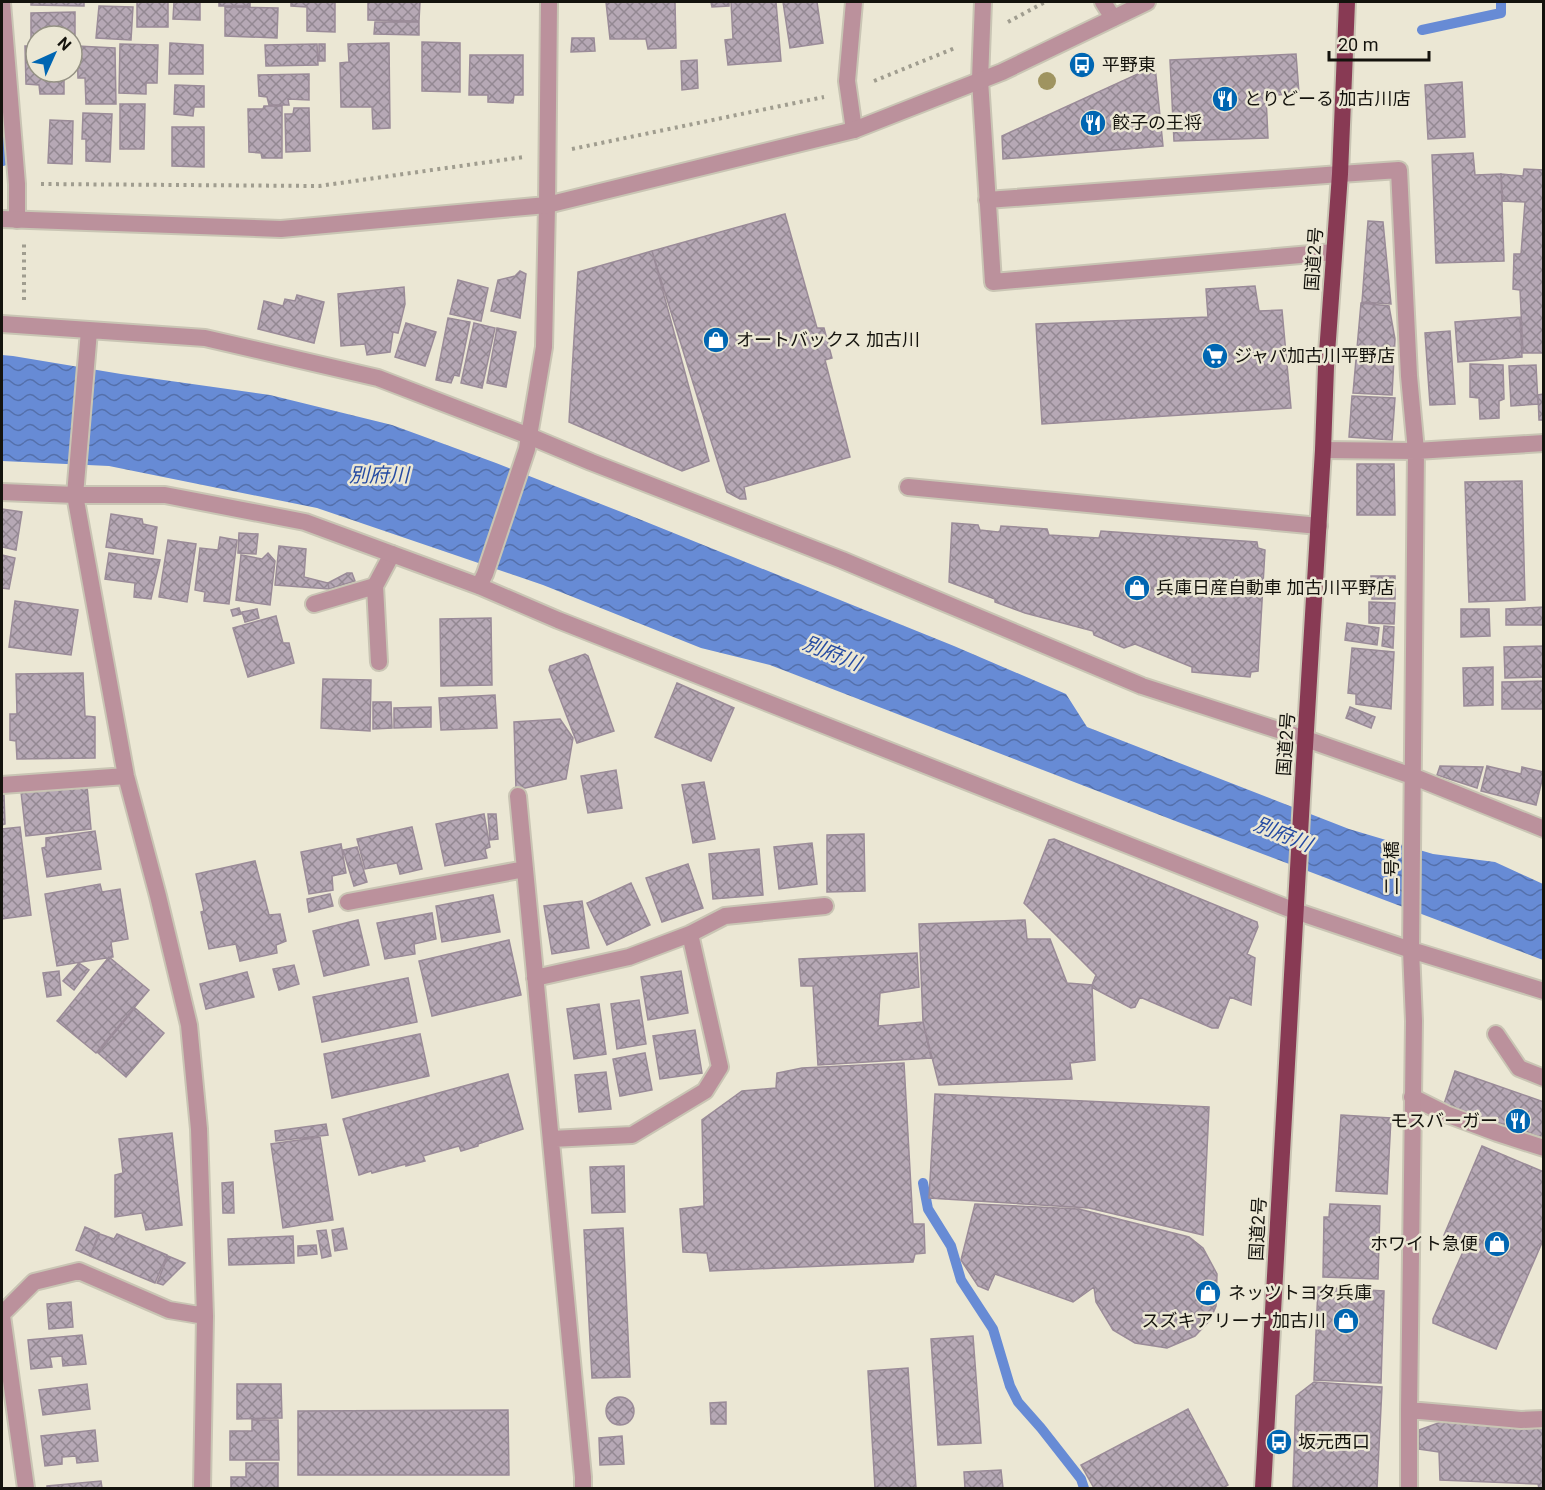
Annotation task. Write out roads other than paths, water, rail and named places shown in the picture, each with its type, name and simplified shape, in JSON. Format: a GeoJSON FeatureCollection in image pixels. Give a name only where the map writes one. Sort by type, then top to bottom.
{"type":"FeatureCollection","features":[{"type":"Feature","properties":{"kind":"highway","name":"国道2号"},"geometry":{"type":"LineString","coordinates":[[1263,1488],[1319,526],[1326,367],[1340,174],[1347,2]]}},
{"type":"Feature","properties":{"kind":"street"},"geometry":{"type":"LineString","coordinates":[[482,580],[528,442],[544,347],[549,2]]}},
{"type":"Feature","properties":{"kind":"street"},"geometry":{"type":"LineString","coordinates":[[854,2],[847,81],[854,130]]}},
{"type":"Feature","properties":{"kind":"street"},"geometry":{"type":"LineString","coordinates":[[983,2],[980,80],[993,282],[1335,252]]}},
{"type":"Feature","properties":{"kind":"street"},"geometry":{"type":"LineString","coordinates":[[1103,2],[1113,18]]}},
{"type":"Feature","properties":{"kind":"street"},"geometry":{"type":"LineString","coordinates":[[2,3],[17,184],[14,219],[281,229],[547,205],[854,130],[1002,72],[1147,2]]}},
{"type":"Feature","properties":{"kind":"street","name":"二号橋"},"geometry":{"type":"LineString","coordinates":[[1340,174],[1399,170],[1409,376],[1416,451],[1411,942],[1414,1021],[1409,1488]]}},
{"type":"Feature","properties":{"kind":"street"},"geometry":{"type":"LineString","coordinates":[[987,200],[1340,174]]}},
{"type":"Feature","properties":{"kind":"street"},"geometry":{"type":"LineString","coordinates":[[2,324],[205,338],[378,378],[528,442],[591,462],[842,560],[1142,686],[1412,776],[1544,830]]}},
{"type":"Feature","properties":{"kind":"street"},"geometry":{"type":"LineString","coordinates":[[89,331],[75,495],[126,776],[189,1025],[199,1129],[205,1316],[202,1488]]}},
{"type":"Feature","properties":{"kind":"street"},"geometry":{"type":"LineString","coordinates":[[1323,450],[1416,451],[1544,443]]}},
{"type":"Feature","properties":{"kind":"street"},"geometry":{"type":"LineString","coordinates":[[908,487],[1319,526]]}},
{"type":"Feature","properties":{"kind":"street"},"geometry":{"type":"LineString","coordinates":[[2,492],[165,495],[305,522],[392,554],[482,580],[558,620],[1296,911],[1411,942],[1544,991]]}},
{"type":"Feature","properties":{"kind":"street"},"geometry":{"type":"LineString","coordinates":[[379,662],[375,586],[392,554]]}},
{"type":"Feature","properties":{"kind":"street"},"geometry":{"type":"LineString","coordinates":[[314,604],[375,586]]}},
{"type":"Feature","properties":{"kind":"street"},"geometry":{"type":"LineString","coordinates":[[2,785],[126,776]]}},
{"type":"Feature","properties":{"kind":"street"},"geometry":{"type":"LineString","coordinates":[[518,796],[583,1488]]}},
{"type":"Feature","properties":{"kind":"street"},"geometry":{"type":"LineString","coordinates":[[348,902],[525,869]]}},
{"type":"Feature","properties":{"kind":"street"},"geometry":{"type":"LineString","coordinates":[[535,978],[629,957],[690,934],[725,916],[825,906]]}},
{"type":"Feature","properties":{"kind":"street"},"geometry":{"type":"LineString","coordinates":[[551,1139],[632,1135],[705,1091],[720,1067],[690,934]]}},
{"type":"Feature","properties":{"kind":"street"},"geometry":{"type":"LineString","coordinates":[[1496,1034],[1519,1068],[1544,1078]]}},
{"type":"Feature","properties":{"kind":"street"},"geometry":{"type":"LineString","coordinates":[[1412,1097],[1446,1114],[1544,1148]]}},
{"type":"Feature","properties":{"kind":"street"},"geometry":{"type":"LineString","coordinates":[[26,1488],[2,1315],[34,1282],[79,1271],[169,1310],[205,1316]]}},
{"type":"Feature","properties":{"kind":"street"},"geometry":{"type":"LineString","coordinates":[[1409,1410],[1521,1420],[1544,1419]]}},
{"type":"Feature","properties":{"kind":"water","name":"別府川"},"geometry":{"type":"Polygon","coordinates":[[[2,355],[270,395],[392,425],[629,515],[954,646],[1066,694],[1087,727],[1349,829],[1433,854],[1495,862],[1543,884],[1543,960],[770,665],[701,648],[543,585],[317,508],[109,466],[2,461],[2,355]]]}},
{"type":"Feature","properties":{"kind":"waterway"},"geometry":{"type":"LineString","coordinates":[[1422,30],[1501,13],[1501,2]]}},
{"type":"Feature","properties":{"kind":"waterway"},"geometry":{"type":"LineString","coordinates":[[2,141],[3,161]]}},
{"type":"Feature","properties":{"kind":"waterway"},"geometry":{"type":"LineString","coordinates":[[923,1183],[928,1209],[951,1246],[961,1280],[993,1329],[1010,1386],[1018,1402],[1081,1479],[1084,1488]]}},
{"type":"Feature","properties":{"kind":"place","name":"平野東"},"geometry":{"type":"Point","coordinates":[1082,65]}},
{"type":"Feature","properties":{"kind":"place","name":"とりどーる 加古川店"},"geometry":{"type":"Point","coordinates":[1225,99]}},
{"type":"Feature","properties":{"kind":"place","name":"餃子の王将"},"geometry":{"type":"Point","coordinates":[1093,123]}},
{"type":"Feature","properties":{"kind":"place","name":"オートバックス 加古川"},"geometry":{"type":"Point","coordinates":[716,340]}},
{"type":"Feature","properties":{"kind":"place","name":"ジャパ加古川平野店"},"geometry":{"type":"Point","coordinates":[1215,356]}},
{"type":"Feature","properties":{"kind":"place","name":"兵庫日産自動車 加古川平野店"},"geometry":{"type":"Point","coordinates":[1137,588]}},
{"type":"Feature","properties":{"kind":"place","name":"モスバーガー"},"geometry":{"type":"Point","coordinates":[1518,1121]}},
{"type":"Feature","properties":{"kind":"place","name":"ホワイト急便"},"geometry":{"type":"Point","coordinates":[1497,1244]}},
{"type":"Feature","properties":{"kind":"place","name":"ネッツトヨタ兵庫"},"geometry":{"type":"Point","coordinates":[1208,1293]}},
{"type":"Feature","properties":{"kind":"place","name":"スズキアリーナ 加古川"},"geometry":{"type":"Point","coordinates":[1346,1321]}},
{"type":"Feature","properties":{"kind":"place","name":"坂元西口"},"geometry":{"type":"Point","coordinates":[1279,1442]}}]}
